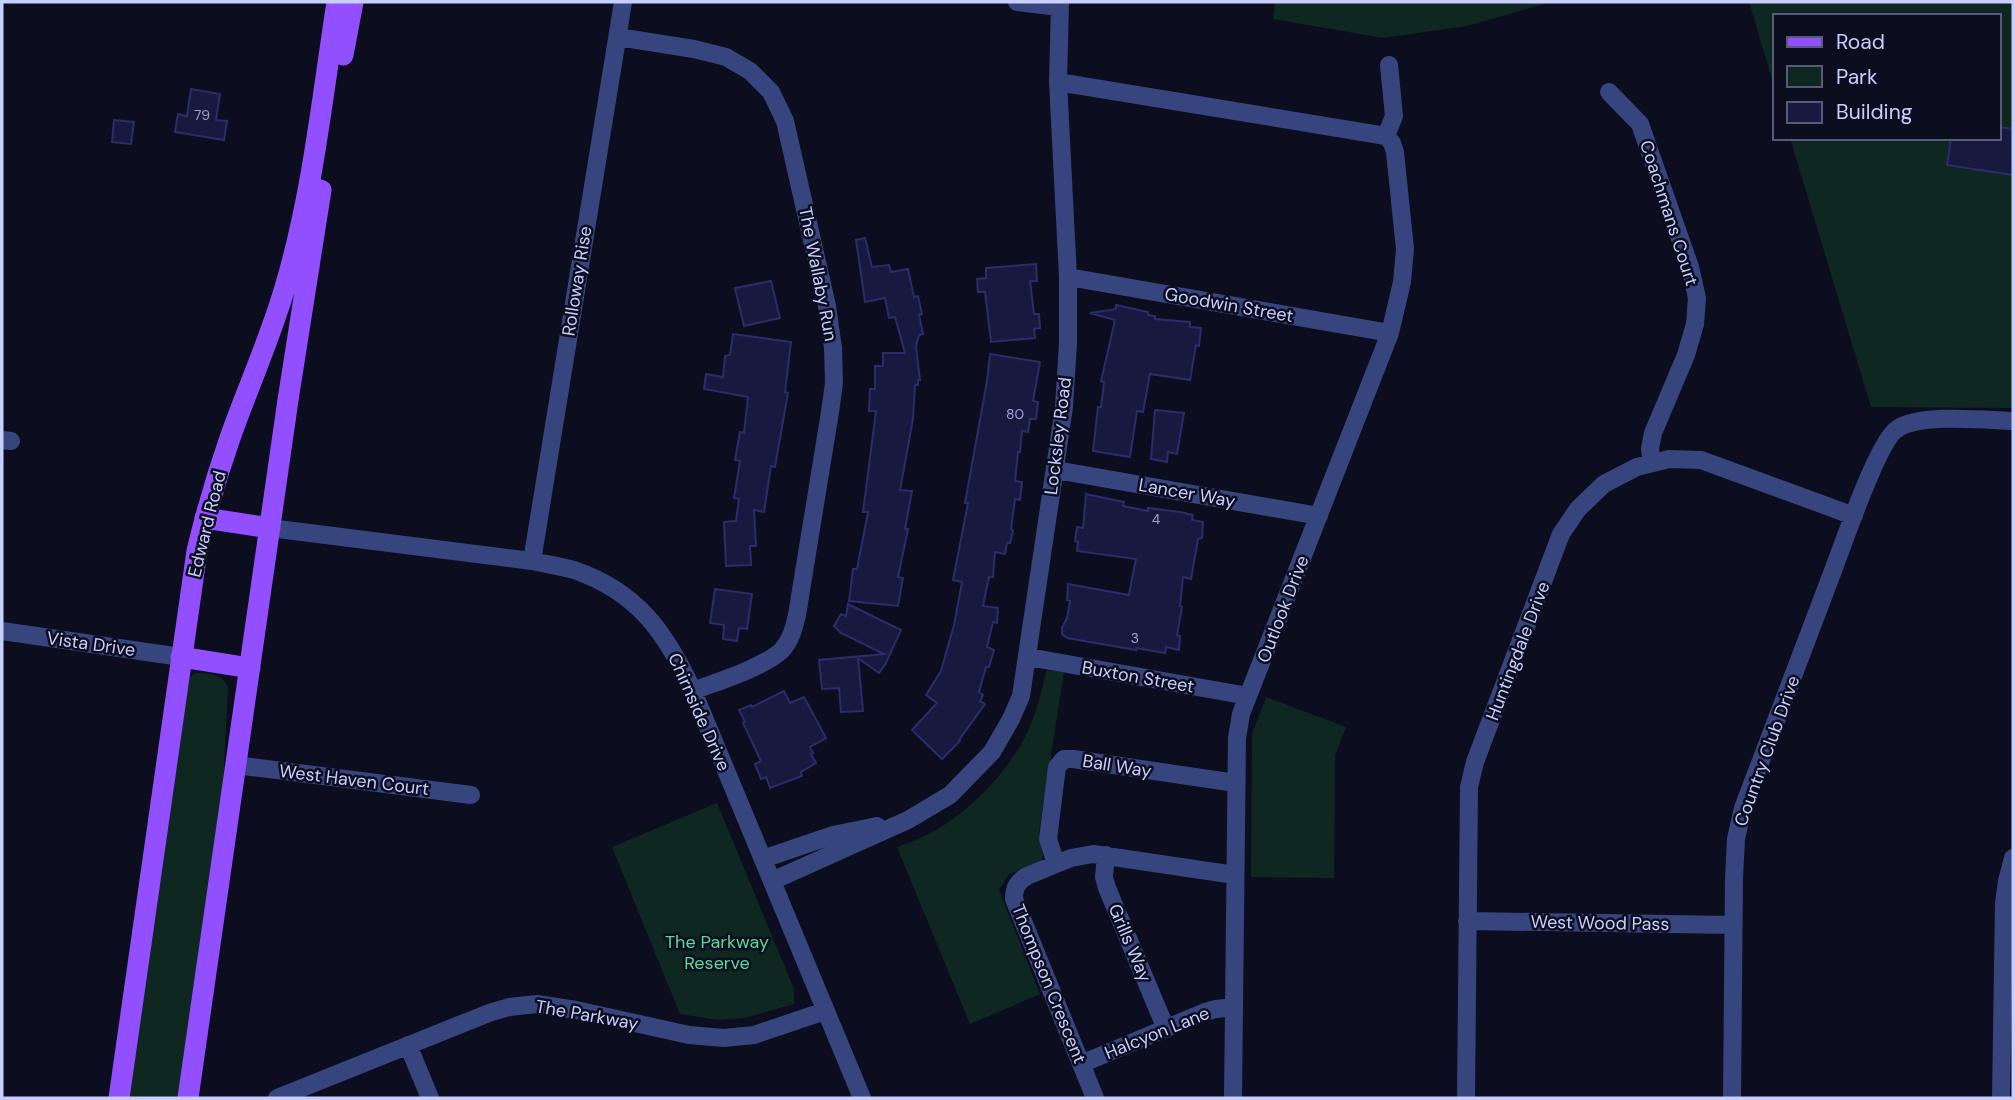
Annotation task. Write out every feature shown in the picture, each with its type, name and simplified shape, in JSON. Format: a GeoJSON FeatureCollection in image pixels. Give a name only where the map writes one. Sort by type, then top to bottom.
{"type":"FeatureCollection","features":[{"type":"Feature","properties":{"kind":"main road","name":"Edward Road"},"geometry":{"type":"LineString","coordinates":[[119,1098],[197,551],[229,440],[284,293],[306,197],[337,2]]}},
{"type":"Feature","properties":{"kind":"main road"},"geometry":{"type":"LineString","coordinates":[[188,1098],[288,400],[353,2]]}},
{"type":"Feature","properties":{"kind":"main road"},"geometry":{"type":"LineString","coordinates":[[205,519],[270,528]]}},
{"type":"Feature","properties":{"kind":"main road"},"geometry":{"type":"LineString","coordinates":[[181,657],[250,668]]}},
{"type":"Feature","properties":{"kind":"street","name":"Rolloway Rise"},"geometry":{"type":"LineString","coordinates":[[531,561],[623,2]]}},
{"type":"Feature","properties":{"kind":"street"},"geometry":{"type":"LineString","coordinates":[[1017,2],[1060,4]]}},
{"type":"Feature","properties":{"kind":"street","name":"Locksley Road"},"geometry":{"type":"LineString","coordinates":[[772,881],[908,820],[950,795],[992,752],[1021,696],[1056,470],[1068,343],[1068,278],[1058,82],[1060,4]]}},
{"type":"Feature","properties":{"kind":"street","name":"The Wallaby Run"},"geometry":{"type":"LineString","coordinates":[[618,37],[726,57],[750,71],[771,92],[785,121],[827,306],[833,348],[834,383],[830,412],[792,634],[781,650],[763,662],[692,691]]}},
{"type":"Feature","properties":{"kind":"street","name":"Outlook Drive"},"geometry":{"type":"LineString","coordinates":[[1233,1098],[1237,738],[1241,714],[1390,332],[1402,282],[1405,249],[1395,152],[1386,136],[1394,116],[1389,65]]}},
{"type":"Feature","properties":{"kind":"street"},"geometry":{"type":"LineString","coordinates":[[1058,82],[1386,136]]}},
{"type":"Feature","properties":{"kind":"street","name":"Coachmans Court"},"geometry":{"type":"LineString","coordinates":[[1609,92],[1640,124],[1690,267],[1697,298],[1695,324],[1686,355],[1653,433],[1650,449],[1652,463]]}},
{"type":"Feature","properties":{"kind":"street","name":"Goodwin Street"},"geometry":{"type":"LineString","coordinates":[[1068,278],[1390,332]]}},
{"type":"Feature","properties":{"kind":"street","name":"Country Club Drive"},"geometry":{"type":"LineString","coordinates":[[1732,1098],[1736,839],[1743,808],[1854,516],[1884,445],[1899,427],[1927,420],[2013,421]]}},
{"type":"Feature","properties":{"kind":"street","name":"Huntingdale Drive"},"geometry":{"type":"LineString","coordinates":[[1466,1098],[1469,787],[1475,762],[1562,534],[1578,509],[1604,484],[1637,467],[1669,459],[1701,460],[1854,516]]}},
{"type":"Feature","properties":{"kind":"street","name":"Lancer Way"},"geometry":{"type":"LineString","coordinates":[[1056,470],[1319,516]]}},
{"type":"Feature","properties":{"kind":"street","name":"Chirnside Drive"},"geometry":{"type":"LineString","coordinates":[[270,528],[531,561],[573,570],[601,582],[640,607],[678,660],[862,1098]]}},
{"type":"Feature","properties":{"kind":"street","name":"Vista Drive"},"geometry":{"type":"LineString","coordinates":[[2,631],[181,657]]}},
{"type":"Feature","properties":{"kind":"street","name":"Buxton Street"},"geometry":{"type":"LineString","coordinates":[[1028,657],[1248,696]]}},
{"type":"Feature","properties":{"kind":"street","name":"Ball Way"},"geometry":{"type":"LineString","coordinates":[[1056,864],[1048,839],[1057,767],[1064,759],[1236,783]]}},
{"type":"Feature","properties":{"kind":"street","name":"West Haven Court"},"geometry":{"type":"LineString","coordinates":[[236,765],[471,795]]}},
{"type":"Feature","properties":{"kind":"street","name":"Locksley Road"},"geometry":{"type":"LineString","coordinates":[[763,859],[833,835],[908,820]]}},
{"type":"Feature","properties":{"kind":"street","name":"Thompson Crescent"},"geometry":{"type":"LineString","coordinates":[[1095,1098],[1014,900],[1014,889],[1020,880],[1082,855],[1106,855],[1235,875]]}},
{"type":"Feature","properties":{"kind":"street","name":"Grills Way"},"geometry":{"type":"LineString","coordinates":[[1106,855],[1104,877],[1107,888],[1166,1029]]}},
{"type":"Feature","properties":{"kind":"street"},"geometry":{"type":"LineString","coordinates":[[2001,1098],[2004,903],[2013,858]]}},
{"type":"Feature","properties":{"kind":"street","name":"West Wood Pass"},"geometry":{"type":"LineString","coordinates":[[1467,920],[1733,925]]}},
{"type":"Feature","properties":{"kind":"street","name":"The Parkway"},"geometry":{"type":"LineString","coordinates":[[277,1098],[489,1013],[523,1005],[537,1004],[576,1010],[689,1035],[724,1038],[754,1035],[825,1011]]}},
{"type":"Feature","properties":{"kind":"street","name":"Halcyon Lane"},"geometry":{"type":"LineString","coordinates":[[1081,1064],[1206,1012],[1234,1007]]}},
{"type":"Feature","properties":{"kind":"street"},"geometry":{"type":"LineString","coordinates":[[408,1045],[430,1098]]}},
{"type":"Feature","properties":{"kind":"green space"},"geometry":{"type":"Polygon","coordinates":[[[1275,2],[1551,2],[1467,26],[1383,38],[1273,19],[1275,2]]]}},
{"type":"Feature","properties":{"kind":"green space"},"geometry":{"type":"Polygon","coordinates":[[[1749,2],[2013,2],[2013,408],[1871,407],[1791,140],[2001,140],[2001,14],[1773,14],[1773,82],[1749,2]]]}},
{"type":"Feature","properties":{"kind":"green space"},"geometry":{"type":"Polygon","coordinates":[[[1047,670],[1064,672],[1039,832],[1043,855],[1041,862],[1009,874],[999,890],[1040,994],[970,1024],[897,847],[942,826],[970,805],[995,780],[1029,729],[1047,670]]]}},
{"type":"Feature","properties":{"kind":"green space"},"geometry":{"type":"Polygon","coordinates":[[[195,673],[219,677],[228,687],[223,787],[178,1098],[128,1098],[188,683],[195,673]]]}},
{"type":"Feature","properties":{"kind":"green space"},"geometry":{"type":"Polygon","coordinates":[[[1266,697],[1346,727],[1335,756],[1334,878],[1251,877],[1252,734],[1266,697]]]}},
{"type":"Feature","properties":{"kind":"green space","name":"The Parkway Reserve"},"geometry":{"type":"Polygon","coordinates":[[[717,803],[794,989],[794,1004],[744,1018],[718,1020],[680,1014],[612,847],[717,803]]]}},
{"type":"Feature","properties":{"kind":"building"},"geometry":{"type":"Polygon","coordinates":[[[191,89],[220,94],[216,120],[227,121],[224,140],[175,132],[178,114],[187,116],[191,89]]]}},
{"type":"Feature","properties":{"kind":"building"},"geometry":{"type":"Polygon","coordinates":[[[114,120],[134,122],[131,144],[112,142],[114,120]]]}},
{"type":"Feature","properties":{"kind":"building"},"geometry":{"type":"Polygon","coordinates":[[[2001,127],[2013,129],[2013,175],[1947,165],[1951,140],[2001,140],[2001,127]]]}},
{"type":"Feature","properties":{"kind":"building"},"geometry":{"type":"Polygon","coordinates":[[[865,238],[872,267],[889,265],[891,272],[908,269],[914,297],[918,296],[922,314],[919,315],[923,334],[919,335],[916,346],[920,380],[918,385],[915,385],[913,419],[900,490],[912,491],[905,529],[908,529],[898,577],[903,578],[898,606],[849,601],[853,569],[857,569],[868,512],[863,512],[876,411],[869,411],[870,389],[875,389],[875,366],[883,366],[883,353],[905,353],[895,317],[889,318],[885,298],[865,302],[856,240],[865,238]]]}},
{"type":"Feature","properties":{"kind":"building"},"geometry":{"type":"Polygon","coordinates":[[[1036,264],[1037,281],[1030,281],[1034,314],[1039,314],[1040,328],[1034,329],[1035,338],[991,342],[985,292],[978,292],[977,279],[986,278],[986,268],[1036,264]]]}},
{"type":"Feature","properties":{"kind":"building"},"geometry":{"type":"Polygon","coordinates":[[[771,281],[780,318],[744,326],[735,288],[771,281]]]}},
{"type":"Feature","properties":{"kind":"building"},"geometry":{"type":"Polygon","coordinates":[[[1116,305],[1148,312],[1148,315],[1155,316],[1155,319],[1190,322],[1190,327],[1201,328],[1190,380],[1150,374],[1143,412],[1137,411],[1130,457],[1093,451],[1104,382],[1101,381],[1115,320],[1090,313],[1116,309],[1116,305]]]}},
{"type":"Feature","properties":{"kind":"building"},"geometry":{"type":"Polygon","coordinates":[[[733,334],[791,342],[785,392],[788,393],[775,467],[771,466],[764,512],[754,510],[756,546],[750,546],[751,565],[726,566],[724,522],[736,521],[739,499],[734,498],[740,461],[735,460],[740,432],[744,433],[748,397],[704,389],[706,374],[723,377],[725,356],[730,355],[733,334]]]}},
{"type":"Feature","properties":{"kind":"building"},"geometry":{"type":"Polygon","coordinates":[[[990,354],[1040,362],[1033,401],[1038,402],[1036,419],[1030,419],[1028,432],[1022,431],[1015,481],[1022,482],[1020,500],[1015,499],[1011,529],[1013,531],[1005,554],[995,552],[993,577],[989,577],[983,606],[998,608],[997,623],[993,622],[987,647],[994,650],[979,692],[983,695],[980,701],[985,704],[960,741],[942,759],[912,730],[937,703],[926,695],[941,671],[954,625],[962,582],[953,580],[968,503],[965,503],[990,354]]]}},
{"type":"Feature","properties":{"kind":"building"},"geometry":{"type":"Polygon","coordinates":[[[1155,410],[1184,413],[1177,454],[1168,452],[1167,462],[1151,459],[1155,410]]]}},
{"type":"Feature","properties":{"kind":"building"},"geometry":{"type":"Polygon","coordinates":[[[1086,494],[1124,502],[1123,506],[1148,511],[1148,508],[1193,515],[1192,520],[1203,522],[1202,538],[1198,539],[1191,579],[1183,577],[1177,635],[1180,636],[1179,650],[1166,647],[1165,653],[1136,650],[1067,638],[1062,634],[1070,601],[1067,600],[1068,584],[1129,595],[1136,559],[1077,551],[1077,527],[1083,528],[1086,494]]]}},
{"type":"Feature","properties":{"kind":"building"},"geometry":{"type":"Polygon","coordinates":[[[715,589],[752,594],[747,629],[739,628],[737,641],[723,639],[724,625],[710,623],[715,589]]]}},
{"type":"Feature","properties":{"kind":"building"},"geometry":{"type":"Polygon","coordinates":[[[848,604],[901,630],[879,673],[858,658],[863,711],[841,712],[839,688],[822,689],[819,660],[884,654],[841,633],[834,626],[841,614],[846,616],[848,604]]]}},
{"type":"Feature","properties":{"kind":"building"},"geometry":{"type":"Polygon","coordinates":[[[784,691],[790,703],[804,697],[826,738],[810,747],[816,763],[801,772],[802,776],[770,788],[766,777],[761,779],[755,764],[761,761],[739,710],[751,705],[752,707],[784,691]]]}}]}
